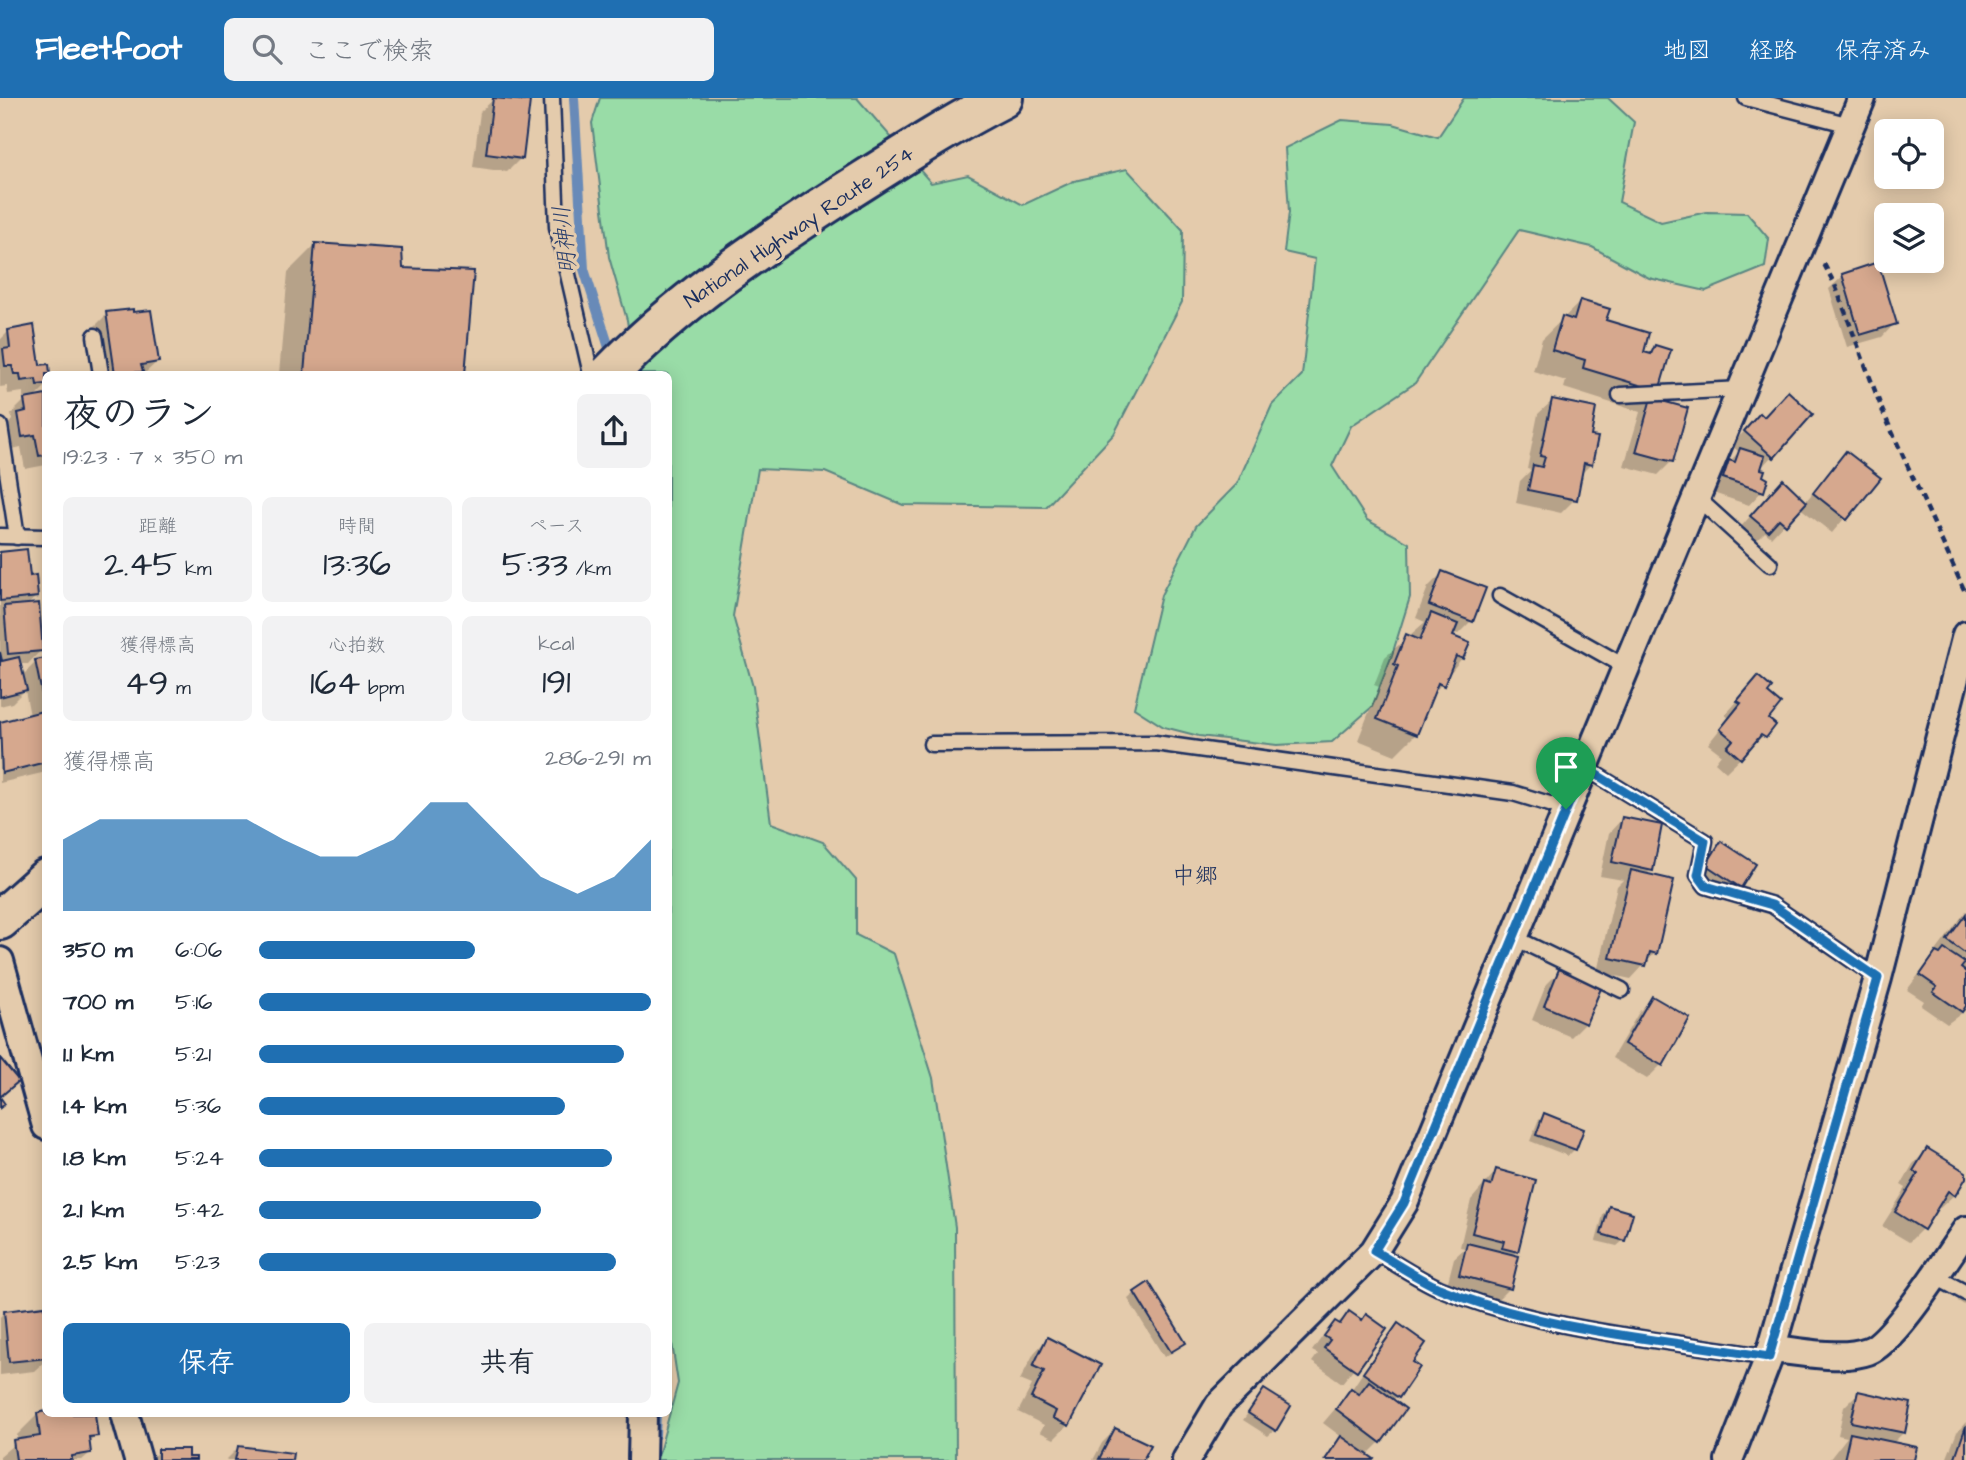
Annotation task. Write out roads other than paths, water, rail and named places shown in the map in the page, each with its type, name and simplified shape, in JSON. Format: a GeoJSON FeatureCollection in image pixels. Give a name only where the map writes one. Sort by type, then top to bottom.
{"type":"FeatureCollection","features":[{"type":"Feature","properties":{"kind":"highway","name":"National Highway Route 254"},"geometry":{"type":"LineString","coordinates":[[611,371],[643,338],[717,278],[907,153],[1003,98]]}},
{"type":"Feature","properties":{"kind":"highway"},"geometry":{"type":"LineString","coordinates":[[0,920],[42,883]]}},
{"type":"Feature","properties":{"kind":"street"},"geometry":{"type":"LineString","coordinates":[[1186,1460],[1219,1405],[1374,1251],[1404,1203],[1862,98]]}},
{"type":"Feature","properties":{"kind":"street"},"geometry":{"type":"LineString","coordinates":[[1729,1460],[1770,1353],[1878,978],[1966,635]]}},
{"type":"Feature","properties":{"kind":"street"},"geometry":{"type":"LineString","coordinates":[[0,961],[42,1112]]}},
{"type":"Feature","properties":{"kind":"street"},"geometry":{"type":"LineString","coordinates":[[1770,1353],[1848,1355],[1870,1351],[1888,1337],[1966,1230]]}},
{"type":"Feature","properties":{"kind":"street"},"geometry":{"type":"LineString","coordinates":[[126,1417],[138,1460]]}},
{"type":"Feature","properties":{"kind":"street"},"geometry":{"type":"LineString","coordinates":[[642,1460],[643,1417]]}},
{"type":"Feature","properties":{"kind":"lane"},"geometry":{"type":"LineString","coordinates":[[552,98],[557,227],[591,371]]}},
{"type":"Feature","properties":{"kind":"lane"},"geometry":{"type":"LineString","coordinates":[[1746,98],[1850,125]]}},
{"type":"Feature","properties":{"kind":"lane"},"geometry":{"type":"LineString","coordinates":[[95,336],[101,371]]}},
{"type":"Feature","properties":{"kind":"lane"},"geometry":{"type":"LineString","coordinates":[[1620,395],[1742,389]]}},
{"type":"Feature","properties":{"kind":"lane"},"geometry":{"type":"LineString","coordinates":[[0,426],[17,537]]}},
{"type":"Feature","properties":{"kind":"lane"},"geometry":{"type":"LineString","coordinates":[[1695,496],[1770,564]]}},
{"type":"Feature","properties":{"kind":"lane"},"geometry":{"type":"LineString","coordinates":[[0,536],[42,537]]}},
{"type":"Feature","properties":{"kind":"lane"},"geometry":{"type":"LineString","coordinates":[[1500,596],[1626,667]]}},
{"type":"Feature","properties":{"kind":"lane"},"geometry":{"type":"LineString","coordinates":[[931,744],[1155,743],[1513,793],[1566,809]]}},
{"type":"Feature","properties":{"kind":"lane"},"geometry":{"type":"LineString","coordinates":[[1584,767],[1705,841],[1698,875],[1706,886],[1772,905],[1878,978]]}},
{"type":"Feature","properties":{"kind":"lane"},"geometry":{"type":"LineString","coordinates":[[1513,937],[1622,990]]}},
{"type":"Feature","properties":{"kind":"lane"},"geometry":{"type":"LineString","coordinates":[[1374,1251],[1437,1287],[1480,1303],[1569,1325],[1770,1353]]}},
{"type":"Feature","properties":{"kind":"lane"},"geometry":{"type":"LineString","coordinates":[[1934,1276],[1966,1293]]}},
{"type":"Feature","properties":{"kind":"waterway","name":"明神川"},"geometry":{"type":"LineString","coordinates":[[574,98],[584,269],[612,357]]}},
{"type":"Feature","properties":{"kind":"waterway","name":"明神川"},"geometry":{"type":"LineString","coordinates":[[655,1435],[656,1417]]}},
{"type":"Feature","properties":{"kind":"district","name":"中郷"},"geometry":{"type":"Point","coordinates":[1195,876]}}]}
